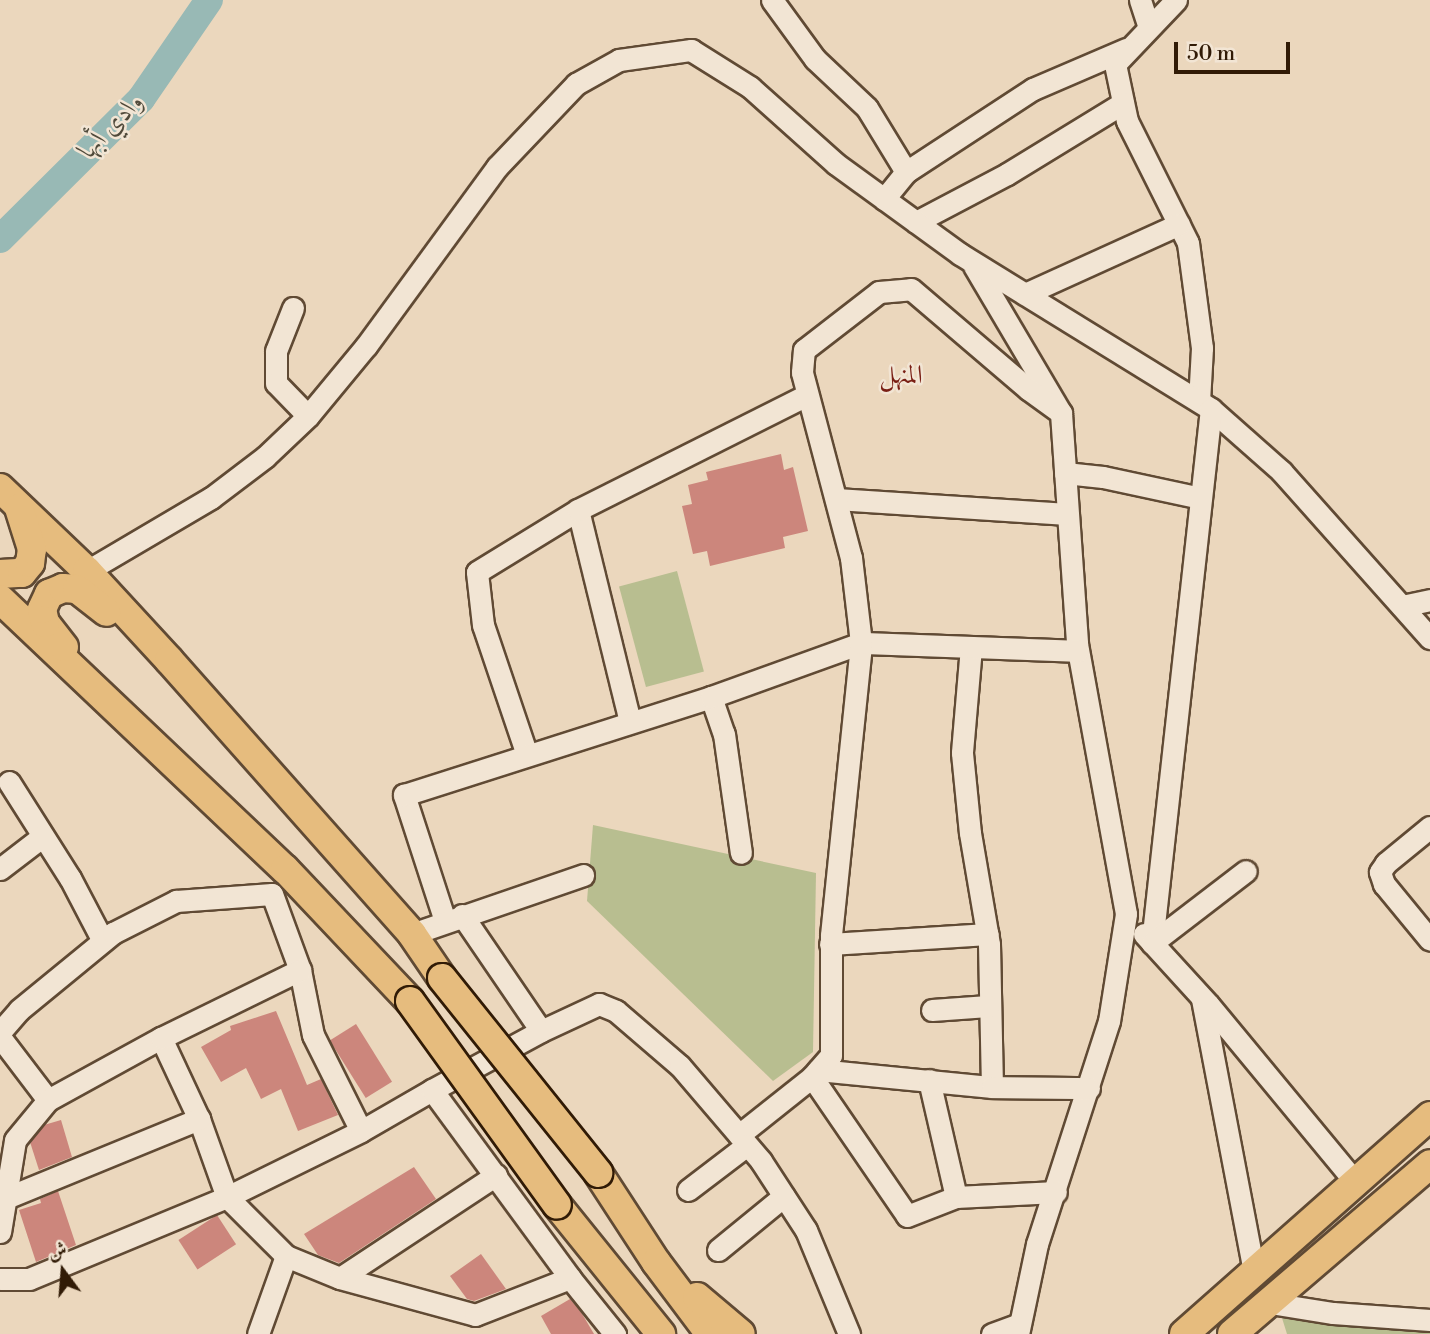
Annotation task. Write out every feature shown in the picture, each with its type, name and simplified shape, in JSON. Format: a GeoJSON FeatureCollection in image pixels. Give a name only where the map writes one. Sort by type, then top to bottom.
{"type":"FeatureCollection","features":[{"type":"Feature","properties":{"kind":"main road"},"geometry":{"type":"LineString","coordinates":[[9,497],[87,571],[412,934],[442,978],[598,1173],[656,1262],[710,1334]]}},
{"type":"Feature","properties":{"kind":"main road"},"geometry":{"type":"LineString","coordinates":[[0,574],[22,573],[30,563],[32,549],[9,497]]}},
{"type":"Feature","properties":{"kind":"main road"},"geometry":{"type":"LineString","coordinates":[[94,688],[45,623],[42,609],[49,594],[63,588],[77,589],[130,633],[169,660]]}},
{"type":"Feature","properties":{"kind":"main road"},"geometry":{"type":"LineString","coordinates":[[4,609],[94,688],[285,869],[410,1001],[557,1205],[662,1334]]}},
{"type":"Feature","properties":{"kind":"main road"},"geometry":{"type":"LineString","coordinates":[[1184,1334],[1430,1116]]}},
{"type":"Feature","properties":{"kind":"main road"},"geometry":{"type":"LineString","coordinates":[[1231,1334],[1430,1164]]}},
{"type":"Feature","properties":{"kind":"main road"},"geometry":{"type":"LineString","coordinates":[[656,1262],[741,1334]]}},
{"type":"Feature","properties":{"kind":"street"},"geometry":{"type":"LineString","coordinates":[[772,0],[815,59],[867,108],[906,172]]}},
{"type":"Feature","properties":{"kind":"street"},"geometry":{"type":"LineString","coordinates":[[1140,0],[1149,27]]}},
{"type":"Feature","properties":{"kind":"street"},"geometry":{"type":"LineString","coordinates":[[1152,943],[1201,498],[1205,405],[1202,348],[1188,243],[1127,121],[1115,64],[1176,0]]}},
{"type":"Feature","properties":{"kind":"street"},"geometry":{"type":"LineString","coordinates":[[884,199],[906,172],[1033,89],[1130,48]]}},
{"type":"Feature","properties":{"kind":"street"},"geometry":{"type":"LineString","coordinates":[[87,571],[211,498],[265,457],[308,416],[366,346],[498,167],[576,84],[618,60],[691,50],[750,86],[836,164],[971,261],[1205,405],[1281,471],[1430,638]]}},
{"type":"Feature","properties":{"kind":"street"},"geometry":{"type":"LineString","coordinates":[[916,222],[1007,174],[1123,103]]}},
{"type":"Feature","properties":{"kind":"street"},"geometry":{"type":"LineString","coordinates":[[1025,295],[1179,225]]}},
{"type":"Feature","properties":{"kind":"street"},"geometry":{"type":"LineString","coordinates":[[971,261],[1061,413],[1078,651],[1126,914],[1110,1021],[1037,1244],[1019,1329],[992,1334]]}},
{"type":"Feature","properties":{"kind":"street"},"geometry":{"type":"LineString","coordinates":[[688,1190],[815,1073],[831,1055],[830,944],[862,643],[851,558],[802,372],[804,350],[879,292],[911,289],[1061,413]]}},
{"type":"Feature","properties":{"kind":"street"},"geometry":{"type":"LineString","coordinates":[[293,308],[276,351],[276,383],[308,416]]}},
{"type":"Feature","properties":{"kind":"street"},"geometry":{"type":"LineString","coordinates":[[527,755],[483,625],[477,572],[578,510],[807,395]]}},
{"type":"Feature","properties":{"kind":"street"},"geometry":{"type":"LineString","coordinates":[[1065,473],[1103,477],[1201,498]]}},
{"type":"Feature","properties":{"kind":"street"},"geometry":{"type":"LineString","coordinates":[[836,499],[1068,514]]}},
{"type":"Feature","properties":{"kind":"street"},"geometry":{"type":"LineString","coordinates":[[578,510],[631,722]]}},
{"type":"Feature","properties":{"kind":"street"},"geometry":{"type":"LineString","coordinates":[[1402,606],[1430,600]]}},
{"type":"Feature","properties":{"kind":"street"},"geometry":{"type":"LineString","coordinates":[[541,1031],[454,918],[404,794],[711,697],[862,643],[1078,651]]}},
{"type":"Feature","properties":{"kind":"street"},"geometry":{"type":"LineString","coordinates":[[971,647],[962,753],[970,833],[988,934],[992,1087]]}},
{"type":"Feature","properties":{"kind":"street"},"geometry":{"type":"LineString","coordinates":[[711,697],[724,734],[740,853]]}},
{"type":"Feature","properties":{"kind":"street"},"geometry":{"type":"LineString","coordinates":[[9,782],[103,942]]}},
{"type":"Feature","properties":{"kind":"street"},"geometry":{"type":"LineString","coordinates":[[1430,827],[1380,872],[1384,884],[1430,940]]}},
{"type":"Feature","properties":{"kind":"street"},"geometry":{"type":"LineString","coordinates":[[0,869],[43,836]]}},
{"type":"Feature","properties":{"kind":"street"},"geometry":{"type":"LineString","coordinates":[[1152,943],[1246,871]]}},
{"type":"Feature","properties":{"kind":"street"},"geometry":{"type":"LineString","coordinates":[[412,934],[583,875]]}},
{"type":"Feature","properties":{"kind":"street"},"geometry":{"type":"LineString","coordinates":[[48,1100],[0,1034],[19,1010],[103,942],[176,901],[272,894],[300,970],[313,1035],[361,1131]]}},
{"type":"Feature","properties":{"kind":"street"},"geometry":{"type":"LineString","coordinates":[[1126,914],[1201,997],[1356,1183]]}},
{"type":"Feature","properties":{"kind":"street"},"geometry":{"type":"LineString","coordinates":[[830,944],[988,934]]}},
{"type":"Feature","properties":{"kind":"street"},"geometry":{"type":"LineString","coordinates":[[0,1232],[15,1140],[48,1100],[161,1038],[300,970]]}},
{"type":"Feature","properties":{"kind":"street"},"geometry":{"type":"LineString","coordinates":[[1201,997],[1254,1272]]}},
{"type":"Feature","properties":{"kind":"street"},"geometry":{"type":"LineString","coordinates":[[0,1279],[29,1279],[227,1197],[361,1131],[541,1031],[599,1004],[616,1011],[680,1066],[743,1140],[806,1230],[849,1334]]}},
{"type":"Feature","properties":{"kind":"street"},"geometry":{"type":"LineString","coordinates":[[932,1010],[988,1006]]}},
{"type":"Feature","properties":{"kind":"street"},"geometry":{"type":"LineString","coordinates":[[161,1038],[199,1118],[227,1197],[286,1256],[340,1278],[475,1315],[570,1278]]}},
{"type":"Feature","properties":{"kind":"street"},"geometry":{"type":"LineString","coordinates":[[815,1073],[992,1087],[1090,1088]]}},
{"type":"Feature","properties":{"kind":"street"},"geometry":{"type":"LineString","coordinates":[[815,1073],[907,1216],[956,1197],[1056,1192]]}},
{"type":"Feature","properties":{"kind":"street"},"geometry":{"type":"LineString","coordinates":[[929,1080],[956,1197]]}},
{"type":"Feature","properties":{"kind":"street"},"geometry":{"type":"LineString","coordinates":[[432,1090],[570,1278],[615,1334]]}},
{"type":"Feature","properties":{"kind":"street"},"geometry":{"type":"LineString","coordinates":[[6,1198],[199,1118]]}},
{"type":"Feature","properties":{"kind":"street"},"geometry":{"type":"LineString","coordinates":[[340,1278],[496,1175]]}},
{"type":"Feature","properties":{"kind":"street"},"geometry":{"type":"LineString","coordinates":[[718,1250],[784,1196]]}},
{"type":"Feature","properties":{"kind":"street"},"geometry":{"type":"LineString","coordinates":[[258,1334],[286,1256]]}},
{"type":"Feature","properties":{"kind":"street"},"geometry":{"type":"LineString","coordinates":[[1270,1303],[1333,1313],[1430,1320]]}},
{"type":"Feature","properties":{"kind":"green space"},"geometry":{"type":"Polygon","coordinates":[[[677,571],[704,671],[646,687],[619,587],[677,571]]]}},
{"type":"Feature","properties":{"kind":"green space"},"geometry":{"type":"Polygon","coordinates":[[[593,825],[816,873],[813,1052],[773,1081],[587,901],[593,825]]]}},
{"type":"Feature","properties":{"kind":"green space"},"geometry":{"type":"Polygon","coordinates":[[[1282,1318],[1430,1332],[1430,1334],[1287,1334],[1282,1318]]]}},
{"type":"Feature","properties":{"kind":"building"},"geometry":{"type":"Polygon","coordinates":[[[781,454],[784,470],[793,467],[808,531],[783,537],[785,548],[710,566],[707,551],[693,554],[682,506],[692,504],[688,485],[708,480],[706,472],[781,454]]]}},
{"type":"Feature","properties":{"kind":"building"},"geometry":{"type":"Polygon","coordinates":[[[276,1011],[307,1085],[321,1079],[338,1115],[298,1131],[281,1089],[261,1099],[246,1068],[221,1082],[201,1047],[231,1030],[230,1026],[276,1011]]]}},
{"type":"Feature","properties":{"kind":"building"},"geometry":{"type":"Polygon","coordinates":[[[356,1024],[392,1082],[366,1098],[330,1040],[356,1024]]]}},
{"type":"Feature","properties":{"kind":"building"},"geometry":{"type":"Polygon","coordinates":[[[61,1120],[72,1157],[39,1170],[30,1142],[44,1125],[61,1120]]]}},
{"type":"Feature","properties":{"kind":"building"},"geometry":{"type":"Polygon","coordinates":[[[414,1167],[436,1199],[339,1263],[318,1255],[304,1234],[414,1167]]]}},
{"type":"Feature","properties":{"kind":"building"},"geometry":{"type":"Polygon","coordinates":[[[58,1191],[76,1245],[36,1262],[19,1210],[41,1203],[40,1199],[58,1191]]]}},
{"type":"Feature","properties":{"kind":"building"},"geometry":{"type":"Polygon","coordinates":[[[217,1215],[236,1244],[197,1269],[178,1240],[217,1215]]]}},
{"type":"Feature","properties":{"kind":"building"},"geometry":{"type":"Polygon","coordinates":[[[481,1254],[506,1289],[474,1301],[467,1299],[450,1276],[481,1254]]]}},
{"type":"Feature","properties":{"kind":"building"},"geometry":{"type":"Polygon","coordinates":[[[570,1299],[594,1334],[551,1334],[541,1316],[570,1299]]]}},
{"type":"Feature","properties":{"kind":"waterway","name":"وادي أبها"},"geometry":{"type":"LineString","coordinates":[[0,239],[141,99],[209,0]]}},
{"type":"Feature","properties":{"kind":"district","name":"المنهل"},"geometry":{"type":"Point","coordinates":[901,376]}}]}
